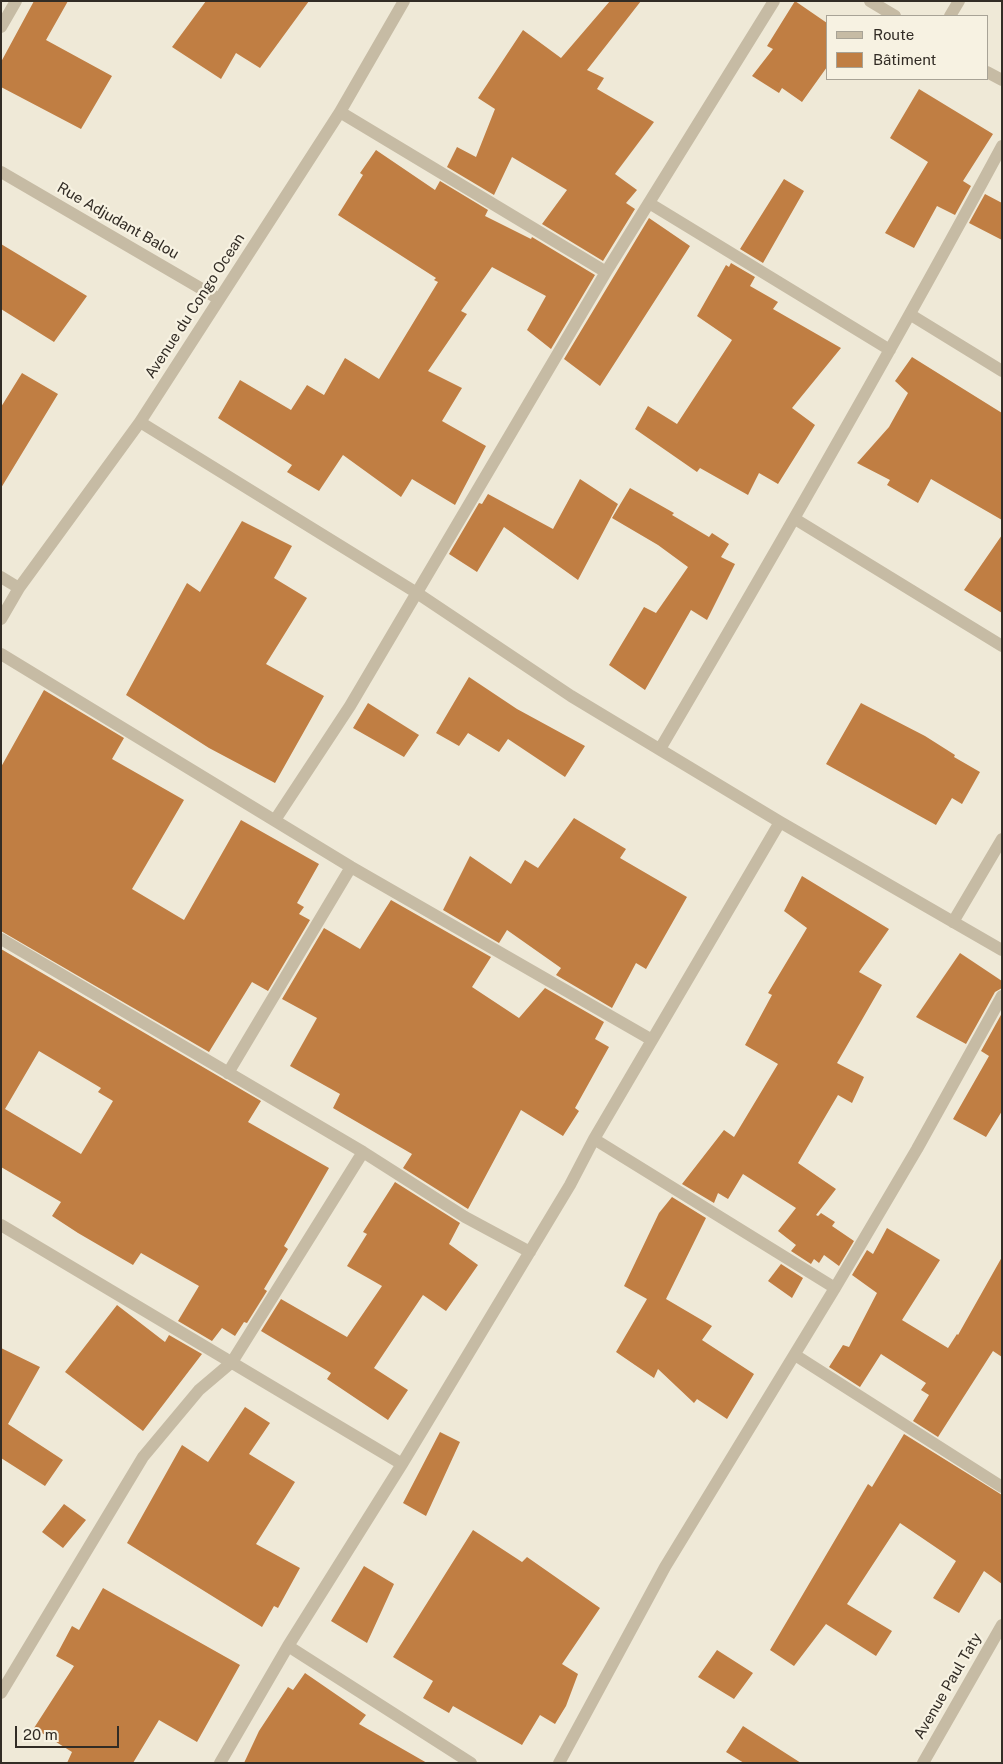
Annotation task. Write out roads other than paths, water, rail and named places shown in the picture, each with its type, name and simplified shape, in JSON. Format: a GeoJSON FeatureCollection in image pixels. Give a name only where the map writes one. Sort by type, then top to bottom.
{"type":"FeatureCollection","features":[{"type":"Feature","properties":{"kind":"street"},"geometry":{"type":"LineString","coordinates":[[1,27],[16,1]]}},
{"type":"Feature","properties":{"kind":"street","name":"Avenue du Congo Ocean"},"geometry":{"type":"LineString","coordinates":[[1,619],[19,588],[140,422],[340,112],[404,1]]}},
{"type":"Feature","properties":{"kind":"street"},"geometry":{"type":"LineString","coordinates":[[275,820],[350,706],[606,272],[774,1]]}},
{"type":"Feature","properties":{"kind":"street"},"geometry":{"type":"LineString","coordinates":[[870,1],[894,15]]}},
{"type":"Feature","properties":{"kind":"street"},"geometry":{"type":"LineString","coordinates":[[951,15],[959,1]]}},
{"type":"Feature","properties":{"kind":"street"},"geometry":{"type":"LineString","coordinates":[[988,73],[1002,80]]}},
{"type":"Feature","properties":{"kind":"street"},"geometry":{"type":"LineString","coordinates":[[340,112],[606,272]]}},
{"type":"Feature","properties":{"kind":"street"},"geometry":{"type":"LineString","coordinates":[[660,749],[795,519],[911,315],[1002,146]]}},
{"type":"Feature","properties":{"kind":"street","name":"Rue Adjudant Balou"},"geometry":{"type":"LineString","coordinates":[[1,172],[219,299]]}},
{"type":"Feature","properties":{"kind":"street"},"geometry":{"type":"LineString","coordinates":[[649,203],[890,350]]}},
{"type":"Feature","properties":{"kind":"street"},"geometry":{"type":"LineString","coordinates":[[911,315],[1002,371]]}},
{"type":"Feature","properties":{"kind":"street"},"geometry":{"type":"LineString","coordinates":[[140,422],[417,592],[571,696],[780,822],[1002,950]]}},
{"type":"Feature","properties":{"kind":"street"},"geometry":{"type":"LineString","coordinates":[[795,519],[1002,646]]}},
{"type":"Feature","properties":{"kind":"street"},"geometry":{"type":"LineString","coordinates":[[1,577],[19,588]]}},
{"type":"Feature","properties":{"kind":"street"},"geometry":{"type":"LineString","coordinates":[[1,654],[351,867],[652,1040]]}},
{"type":"Feature","properties":{"kind":"street"},"geometry":{"type":"LineString","coordinates":[[220,1763],[288,1646],[402,1464],[570,1185],[594,1138],[780,822]]}},
{"type":"Feature","properties":{"kind":"street"},"geometry":{"type":"LineString","coordinates":[[953,922],[1002,839]]}},
{"type":"Feature","properties":{"kind":"street"},"geometry":{"type":"LineString","coordinates":[[228,1073],[351,867]]}},
{"type":"Feature","properties":{"kind":"street"},"geometry":{"type":"LineString","coordinates":[[1,939],[364,1152],[465,1217],[530,1252]]}},
{"type":"Feature","properties":{"kind":"street"},"geometry":{"type":"LineString","coordinates":[[559,1763],[665,1567],[836,1288],[917,1149],[1002,996]]}},
{"type":"Feature","properties":{"kind":"street"},"geometry":{"type":"LineString","coordinates":[[594,1138],[836,1288]]}},
{"type":"Feature","properties":{"kind":"street"},"geometry":{"type":"LineString","coordinates":[[1,1693],[143,1457],[199,1390],[232,1362],[364,1152]]}},
{"type":"Feature","properties":{"kind":"street"},"geometry":{"type":"LineString","coordinates":[[1,1225],[402,1464]]}},
{"type":"Feature","properties":{"kind":"street"},"geometry":{"type":"LineString","coordinates":[[795,1355],[1002,1488]]}},
{"type":"Feature","properties":{"kind":"street","name":"Avenue Paul Taty"},"geometry":{"type":"LineString","coordinates":[[923,1763],[1002,1625]]}},
{"type":"Feature","properties":{"kind":"street"},"geometry":{"type":"LineString","coordinates":[[288,1646],[471,1763]]}}]}
